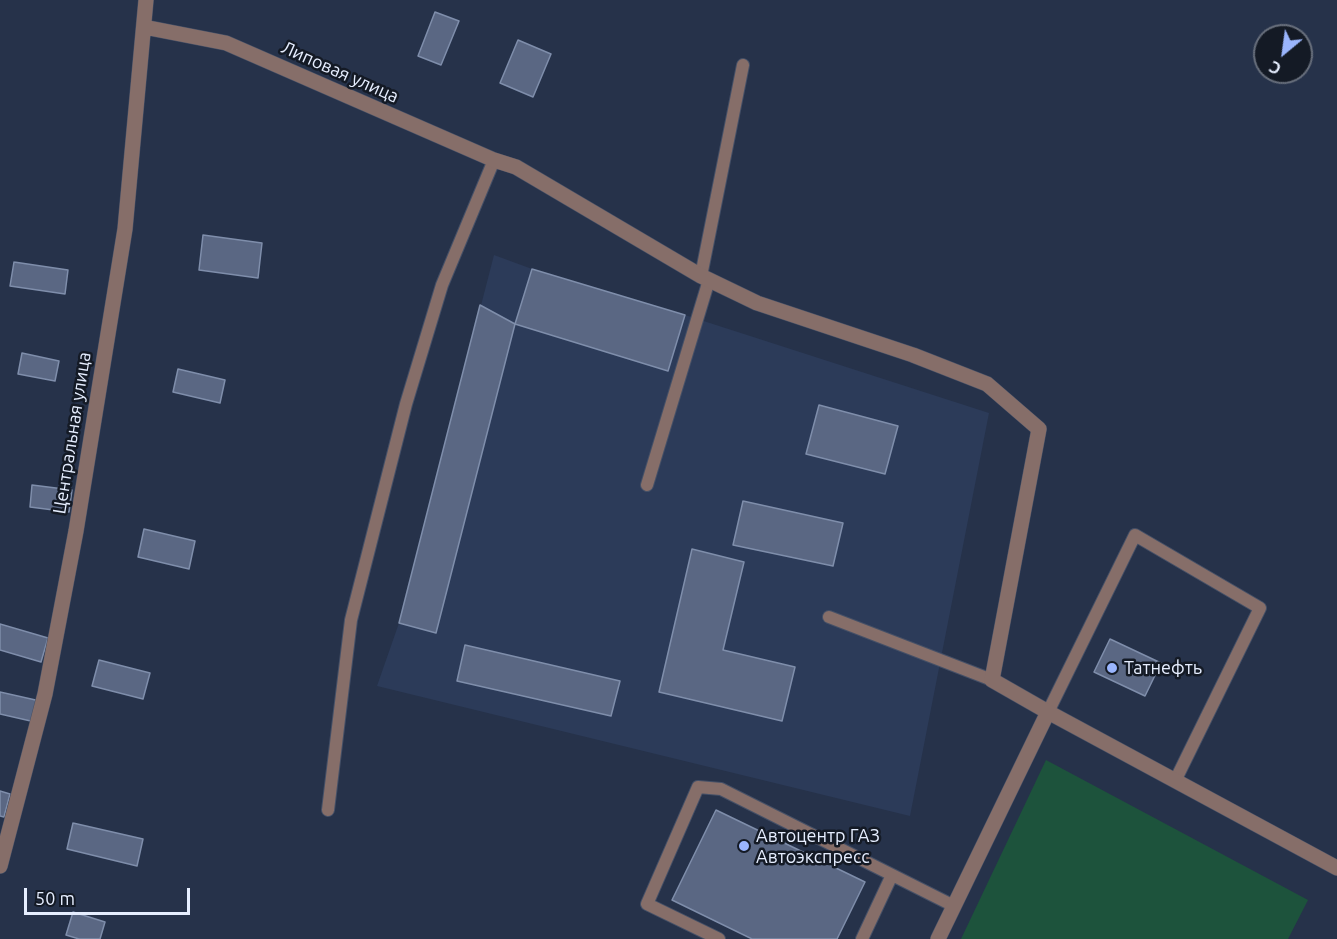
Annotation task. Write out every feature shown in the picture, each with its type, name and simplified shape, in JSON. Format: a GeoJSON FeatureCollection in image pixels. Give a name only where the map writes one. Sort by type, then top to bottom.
{"type":"FeatureCollection","features":[{"type":"Feature","properties":{"kind":"street","name":"Центральная улица"},"geometry":{"type":"LineString","coordinates":[[0,866],[45,694],[76,531],[125,229],[146,0]]}},
{"type":"Feature","properties":{"kind":"street","name":"Липовая улица"},"geometry":{"type":"LineString","coordinates":[[144,27],[226,44],[494,160],[516,167],[705,278],[757,303],[913,356],[987,384],[1039,429],[992,680]]}},
{"type":"Feature","properties":{"kind":"street"},"geometry":{"type":"LineString","coordinates":[[992,680],[1337,868]]}},
{"type":"Feature","properties":{"kind":"street"},"geometry":{"type":"LineString","coordinates":[[938,939],[1048,712]]}},
{"type":"Feature","properties":{"kind":"lane"},"geometry":{"type":"LineString","coordinates":[[647,485],[705,278],[743,64]]}},
{"type":"Feature","properties":{"kind":"lane"},"geometry":{"type":"LineString","coordinates":[[328,810],[351,620],[403,416],[442,285],[494,160]]}},
{"type":"Feature","properties":{"kind":"lane"},"geometry":{"type":"LineString","coordinates":[[1048,712],[1135,535],[1260,608],[1175,781]]}},
{"type":"Feature","properties":{"kind":"lane"},"geometry":{"type":"LineString","coordinates":[[829,617],[992,680]]}},
{"type":"Feature","properties":{"kind":"lane"},"geometry":{"type":"LineString","coordinates":[[719,939],[647,904],[698,787],[721,789],[954,906]]}},
{"type":"Feature","properties":{"kind":"lane"},"geometry":{"type":"LineString","coordinates":[[862,939],[892,875]]}},
{"type":"Feature","properties":{"kind":"shaded area"},"geometry":{"type":"Polygon","coordinates":[[[494,255],[989,413],[910,816],[377,686],[399,623],[494,255]]]}},
{"type":"Feature","properties":{"kind":"green space"},"geometry":{"type":"Polygon","coordinates":[[[1046,760],[1308,900],[1288,939],[961,939],[1046,760]]]}},
{"type":"Feature","properties":{"kind":"building"},"geometry":{"type":"Polygon","coordinates":[[[435,12],[459,21],[441,65],[418,56],[435,12]]]}},
{"type":"Feature","properties":{"kind":"building"},"geometry":{"type":"Polygon","coordinates":[[[518,40],[551,54],[533,97],[500,83],[518,40]]]}},
{"type":"Feature","properties":{"kind":"building"},"geometry":{"type":"Polygon","coordinates":[[[203,235],[262,243],[258,278],[199,270],[203,235]]]}},
{"type":"Feature","properties":{"kind":"building"},"geometry":{"type":"Polygon","coordinates":[[[14,262],[68,270],[65,294],[10,286],[14,262]]]}},
{"type":"Feature","properties":{"kind":"building"},"geometry":{"type":"Polygon","coordinates":[[[532,269],[685,315],[668,371],[515,324],[532,269]]]}},
{"type":"Feature","properties":{"kind":"building"},"geometry":{"type":"Polygon","coordinates":[[[480,305],[515,324],[436,633],[399,623],[480,305]]]}},
{"type":"Feature","properties":{"kind":"building"},"geometry":{"type":"Polygon","coordinates":[[[22,353],[59,361],[55,381],[18,374],[22,353]]]}},
{"type":"Feature","properties":{"kind":"building"},"geometry":{"type":"Polygon","coordinates":[[[178,369],[225,380],[220,403],[173,392],[178,369]]]}},
{"type":"Feature","properties":{"kind":"building"},"geometry":{"type":"Polygon","coordinates":[[[819,405],[898,426],[885,474],[806,454],[819,405]]]}},
{"type":"Feature","properties":{"kind":"building"},"geometry":{"type":"Polygon","coordinates":[[[32,485],[72,490],[69,512],[30,507],[32,485]]]}},
{"type":"Feature","properties":{"kind":"building"},"geometry":{"type":"Polygon","coordinates":[[[743,501],[843,523],[833,566],[733,545],[743,501]]]}},
{"type":"Feature","properties":{"kind":"building"},"geometry":{"type":"Polygon","coordinates":[[[144,529],[195,541],[189,569],[138,557],[144,529]]]}},
{"type":"Feature","properties":{"kind":"building"},"geometry":{"type":"Polygon","coordinates":[[[692,549],[744,562],[723,650],[795,667],[782,721],[659,692],[692,549]]]}},
{"type":"Feature","properties":{"kind":"building"},"geometry":{"type":"Polygon","coordinates":[[[0,624],[48,638],[41,662],[0,650],[0,624]]]}},
{"type":"Feature","properties":{"kind":"building"},"geometry":{"type":"Polygon","coordinates":[[[1110,639],[1161,663],[1145,696],[1094,672],[1110,639]]]}},
{"type":"Feature","properties":{"kind":"building"},"geometry":{"type":"Polygon","coordinates":[[[465,645],[620,681],[611,716],[457,681],[465,645]]]}},
{"type":"Feature","properties":{"kind":"building"},"geometry":{"type":"Polygon","coordinates":[[[99,660],[150,673],[143,699],[92,686],[99,660]]]}},
{"type":"Feature","properties":{"kind":"building"},"geometry":{"type":"Polygon","coordinates":[[[0,692],[40,701],[35,722],[0,714],[0,692]]]}},
{"type":"Feature","properties":{"kind":"building"},"geometry":{"type":"Polygon","coordinates":[[[0,791],[10,794],[4,817],[0,816],[0,791]]]}},
{"type":"Feature","properties":{"kind":"building","name":"Автоцентр ГАЗ Автоэкспресс"},"geometry":{"type":"Polygon","coordinates":[[[716,810],[865,882],[837,939],[752,939],[672,900],[716,810]]]}},
{"type":"Feature","properties":{"kind":"building"},"geometry":{"type":"Polygon","coordinates":[[[73,823],[143,839],[137,866],[67,849],[73,823]]]}},
{"type":"Feature","properties":{"kind":"building"},"geometry":{"type":"Polygon","coordinates":[[[73,912],[105,922],[100,939],[79,939],[66,935],[73,912]]]}},
{"type":"Feature","properties":{"kind":"place","name":"Татнефть"},"geometry":{"type":"Point","coordinates":[1112,668]}},
{"type":"Feature","properties":{"kind":"place","name":"Автоцентр ГАЗ Автоэкспресс"},"geometry":{"type":"Point","coordinates":[744,846]}}]}
